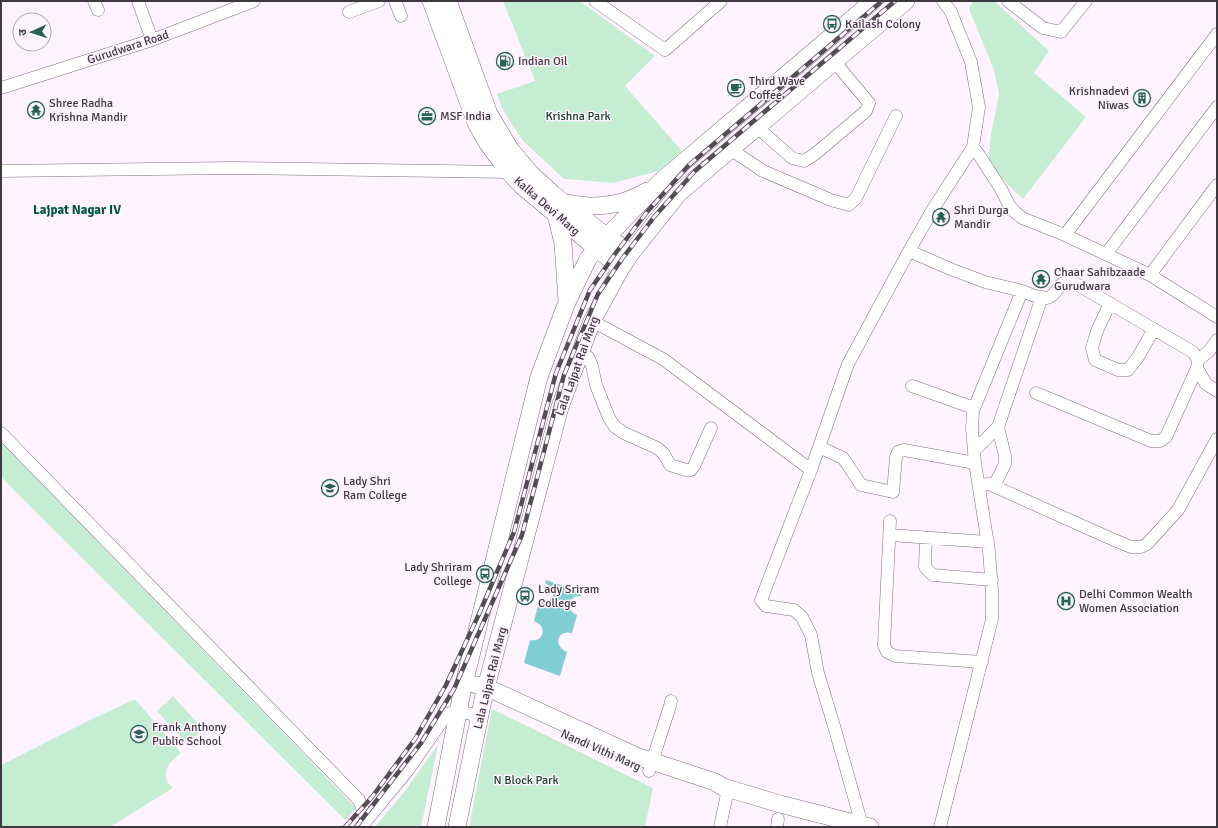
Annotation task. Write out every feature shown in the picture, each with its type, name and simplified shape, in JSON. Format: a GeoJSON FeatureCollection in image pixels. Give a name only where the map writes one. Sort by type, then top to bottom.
{"type":"FeatureCollection","features":[{"type":"Feature","properties":{"kind":"main road","name":"Kalka Devi Marg"},"geometry":{"type":"LineString","coordinates":[[431,1],[476,123],[488,144],[520,185],[555,205],[602,243],[622,268]]}},
{"type":"Feature","properties":{"kind":"main road","name":"Kalka Devi Marg"},"geometry":{"type":"LineString","coordinates":[[448,1],[490,114],[510,149],[555,205]]}},
{"type":"Feature","properties":{"kind":"main road","name":"Lala Lajpat Rai Marg"},"geometry":{"type":"LineString","coordinates":[[436,827],[463,687],[539,377],[567,302],[588,259],[660,182],[873,1]]}},
{"type":"Feature","properties":{"kind":"main road","name":"Lala Lajpat Rai Marg"},"geometry":{"type":"LineString","coordinates":[[457,827],[485,691],[560,407],[592,320],[631,253],[679,193],[906,1]]}},
{"type":"Feature","properties":{"kind":"main road"},"geometry":{"type":"LineString","coordinates":[[567,302],[563,242],[555,205],[591,206],[616,204],[639,196],[660,182]]}},
{"type":"Feature","properties":{"kind":"main road","name":"Kalka Devi Marg"},"geometry":{"type":"LineString","coordinates":[[602,243],[631,253]]}},
{"type":"Feature","properties":{"kind":"main road","name":"Nandi Vithi Marg"},"geometry":{"type":"LineString","coordinates":[[463,687],[485,691],[636,756],[651,766],[715,782],[726,788],[833,822],[866,826]]}},
{"type":"Feature","properties":{"kind":"street"},"geometry":{"type":"LineString","coordinates":[[138,1],[152,40]]}},
{"type":"Feature","properties":{"kind":"street","name":"Gurudwara Road"},"geometry":{"type":"LineString","coordinates":[[1,88],[152,40],[254,1]]}},
{"type":"Feature","properties":{"kind":"street"},"geometry":{"type":"LineString","coordinates":[[349,12],[379,1]]}},
{"type":"Feature","properties":{"kind":"street"},"geometry":{"type":"LineString","coordinates":[[395,1],[401,16]]}},
{"type":"Feature","properties":{"kind":"street"},"geometry":{"type":"LineString","coordinates":[[596,1],[665,50],[721,1]]}},
{"type":"Feature","properties":{"kind":"street"},"geometry":{"type":"LineString","coordinates":[[866,826],[818,673],[811,635],[802,617],[794,610],[766,606],[761,600],[811,470],[848,364],[933,209],[973,147],[979,107],[971,62],[944,1]]}},
{"type":"Feature","properties":{"kind":"street"},"geometry":{"type":"LineString","coordinates":[[1008,1],[1043,28],[1061,32],[1086,1]]}},
{"type":"Feature","properties":{"kind":"street"},"geometry":{"type":"LineString","coordinates":[[1065,235],[1217,34]]}},
{"type":"Feature","properties":{"kind":"street"},"geometry":{"type":"LineString","coordinates":[[757,127],[792,158],[804,161],[815,154],[862,115],[866,111],[869,103],[834,61]]}},
{"type":"Feature","properties":{"kind":"street"},"geometry":{"type":"LineString","coordinates":[[1106,254],[1217,107]]}},
{"type":"Feature","properties":{"kind":"street"},"geometry":{"type":"LineString","coordinates":[[730,149],[763,171],[831,200],[849,204],[856,198],[896,116]]}},
{"type":"Feature","properties":{"kind":"street"},"geometry":{"type":"LineString","coordinates":[[973,147],[1015,212],[1022,218],[1065,235],[1150,274],[1217,317]]}},
{"type":"Feature","properties":{"kind":"street"},"geometry":{"type":"LineString","coordinates":[[1,171],[230,168],[510,172]]}},
{"type":"Feature","properties":{"kind":"street"},"geometry":{"type":"LineString","coordinates":[[1150,274],[1217,185]]}},
{"type":"Feature","properties":{"kind":"street"},"geometry":{"type":"LineString","coordinates":[[909,251],[985,282],[1046,298],[1053,296],[1061,284],[1068,281],[1074,282],[1193,352],[1206,384],[1217,391]]}},
{"type":"Feature","properties":{"kind":"street"},"geometry":{"type":"LineString","coordinates":[[940,827],[992,619],[992,580],[988,542],[974,457],[972,429],[973,411],[1022,291]]}},
{"type":"Feature","properties":{"kind":"street"},"geometry":{"type":"LineString","coordinates":[[974,457],[998,427],[1042,297]]}},
{"type":"Feature","properties":{"kind":"street"},"geometry":{"type":"LineString","coordinates":[[1110,303],[1097,331],[1092,348],[1095,360],[1118,370],[1128,370],[1138,357],[1154,329]]}},
{"type":"Feature","properties":{"kind":"street"},"geometry":{"type":"LineString","coordinates":[[592,320],[663,359],[811,470]]}},
{"type":"Feature","properties":{"kind":"street"},"geometry":{"type":"LineString","coordinates":[[1036,392],[1151,442],[1160,441],[1166,437],[1197,364],[1217,340]]}},
{"type":"Feature","properties":{"kind":"street"},"geometry":{"type":"LineString","coordinates":[[580,352],[588,357],[609,418],[615,428],[657,448],[664,454],[670,465],[691,470],[711,428]]}},
{"type":"Feature","properties":{"kind":"street"},"geometry":{"type":"LineString","coordinates":[[912,386],[974,408]]}},
{"type":"Feature","properties":{"kind":"street"},"geometry":{"type":"LineString","coordinates":[[994,486],[1005,464],[1005,456],[998,427]]}},
{"type":"Feature","properties":{"kind":"street"},"geometry":{"type":"LineString","coordinates":[[1,432],[359,800],[364,823]]}},
{"type":"Feature","properties":{"kind":"street"},"geometry":{"type":"LineString","coordinates":[[979,485],[989,484],[1131,547],[1141,547],[1147,544],[1178,510],[1217,439]]}},
{"type":"Feature","properties":{"kind":"street"},"geometry":{"type":"LineString","coordinates":[[819,447],[844,458],[861,485],[893,492],[896,457],[898,452],[904,450],[974,457]]}},
{"type":"Feature","properties":{"kind":"street"},"geometry":{"type":"LineString","coordinates":[[890,521],[884,645],[888,652],[894,656],[982,662]]}},
{"type":"Feature","properties":{"kind":"street"},"geometry":{"type":"LineString","coordinates":[[890,535],[988,542]]}},
{"type":"Feature","properties":{"kind":"street"},"geometry":{"type":"LineString","coordinates":[[926,538],[925,567],[933,575],[992,580]]}},
{"type":"Feature","properties":{"kind":"street"},"geometry":{"type":"LineString","coordinates":[[651,766],[671,701]]}},
{"type":"Feature","properties":{"kind":"street"},"geometry":{"type":"LineString","coordinates":[[364,823],[408,770],[447,714],[458,711],[480,716]]}},
{"type":"Feature","properties":{"kind":"street"},"geometry":{"type":"LineString","coordinates":[[720,827],[726,788]]}},
{"type":"Feature","properties":{"kind":"green space","name":"Krishna Park"},"geometry":{"type":"Polygon","coordinates":[[[503,1],[580,1],[655,56],[625,86],[682,151],[658,171],[613,183],[564,179],[523,141],[502,108],[497,94],[535,81],[503,1]]]}},
{"type":"Feature","properties":{"kind":"green space"},"geometry":{"type":"Polygon","coordinates":[[[973,1],[994,1],[1049,51],[1034,73],[1086,117],[1023,199],[988,165],[991,134],[999,94],[994,70],[969,9],[973,1]]]}},
{"type":"Feature","properties":{"kind":"green space"},"geometry":{"type":"Polygon","coordinates":[[[1,442],[356,808],[345,820],[1,477],[1,442]]]}},
{"type":"Feature","properties":{"kind":"green space"},"geometry":{"type":"Polygon","coordinates":[[[173,696],[203,729],[187,744],[157,711],[173,696]]]}},
{"type":"Feature","properties":{"kind":"green space"},"geometry":{"type":"Polygon","coordinates":[[[135,699],[181,753],[170,763],[166,773],[168,783],[173,788],[110,827],[1,827],[1,765],[135,699]]]}},
{"type":"Feature","properties":{"kind":"green space","name":"N Block Park"},"geometry":{"type":"Polygon","coordinates":[[[492,709],[653,788],[645,827],[469,827],[492,709]]]}},
{"type":"Feature","properties":{"kind":"green space"},"geometry":{"type":"Polygon","coordinates":[[[438,745],[421,827],[375,827],[405,791],[438,745]]]}},
{"type":"Feature","properties":{"kind":"water"},"geometry":{"type":"Polygon","coordinates":[[[546,580],[582,592],[581,596],[573,598],[570,603],[571,610],[577,615],[572,633],[563,633],[558,642],[567,652],[560,676],[524,663],[530,640],[535,640],[541,637],[543,630],[538,623],[534,621],[539,602],[548,602],[553,594],[551,587],[545,583],[546,580]]]}},
{"type":"Feature","properties":{"kind":"railway"},"geometry":{"type":"LineString","coordinates":[[345,827],[372,797],[415,739],[446,685],[479,614],[514,532],[556,373],[590,290],[647,212],[689,165],[882,1]]}},
{"type":"Feature","properties":{"kind":"railway"},"geometry":{"type":"LineString","coordinates":[[356,827],[421,743],[454,689],[522,535],[564,375],[598,294],[654,217],[695,171],[895,1]]}},
{"type":"Feature","properties":{"kind":"place","name":"Kailash Colony"},"geometry":{"type":"Point","coordinates":[832,24]}},
{"type":"Feature","properties":{"kind":"place","name":"Indian Oil"},"geometry":{"type":"Point","coordinates":[505,61]}},
{"type":"Feature","properties":{"kind":"place","name":"Third Wave Coffee"},"geometry":{"type":"Point","coordinates":[736,88]}},
{"type":"Feature","properties":{"kind":"place","name":"Krishnadevi Niwas"},"geometry":{"type":"Point","coordinates":[1142,98]}},
{"type":"Feature","properties":{"kind":"place","name":"Shree Radha Krishna Mandir"},"geometry":{"type":"Point","coordinates":[36,110]}},
{"type":"Feature","properties":{"kind":"place","name":"MSF India"},"geometry":{"type":"Point","coordinates":[427,116]}},
{"type":"Feature","properties":{"kind":"place","name":"Shri Durga Mandir"},"geometry":{"type":"Point","coordinates":[941,217]}},
{"type":"Feature","properties":{"kind":"place","name":"Chaar Sahibzaade Gurudwara"},"geometry":{"type":"Point","coordinates":[1041,279]}},
{"type":"Feature","properties":{"kind":"place","name":"Lady Shri Ram College"},"geometry":{"type":"Point","coordinates":[330,488]}},
{"type":"Feature","properties":{"kind":"place","name":"Lady Shriram College"},"geometry":{"type":"Point","coordinates":[485,574]}},
{"type":"Feature","properties":{"kind":"place","name":"Lady Sriram College"},"geometry":{"type":"Point","coordinates":[525,596]}},
{"type":"Feature","properties":{"kind":"place","name":"Delhi Common Wealth Women Association"},"geometry":{"type":"Point","coordinates":[1066,601]}},
{"type":"Feature","properties":{"kind":"place","name":"Frank Anthony Public School"},"geometry":{"type":"Point","coordinates":[139,734]}},
{"type":"Feature","properties":{"kind":"district","name":"Lajpat Nagar IV"},"geometry":{"type":"Point","coordinates":[77,209]}}]}
